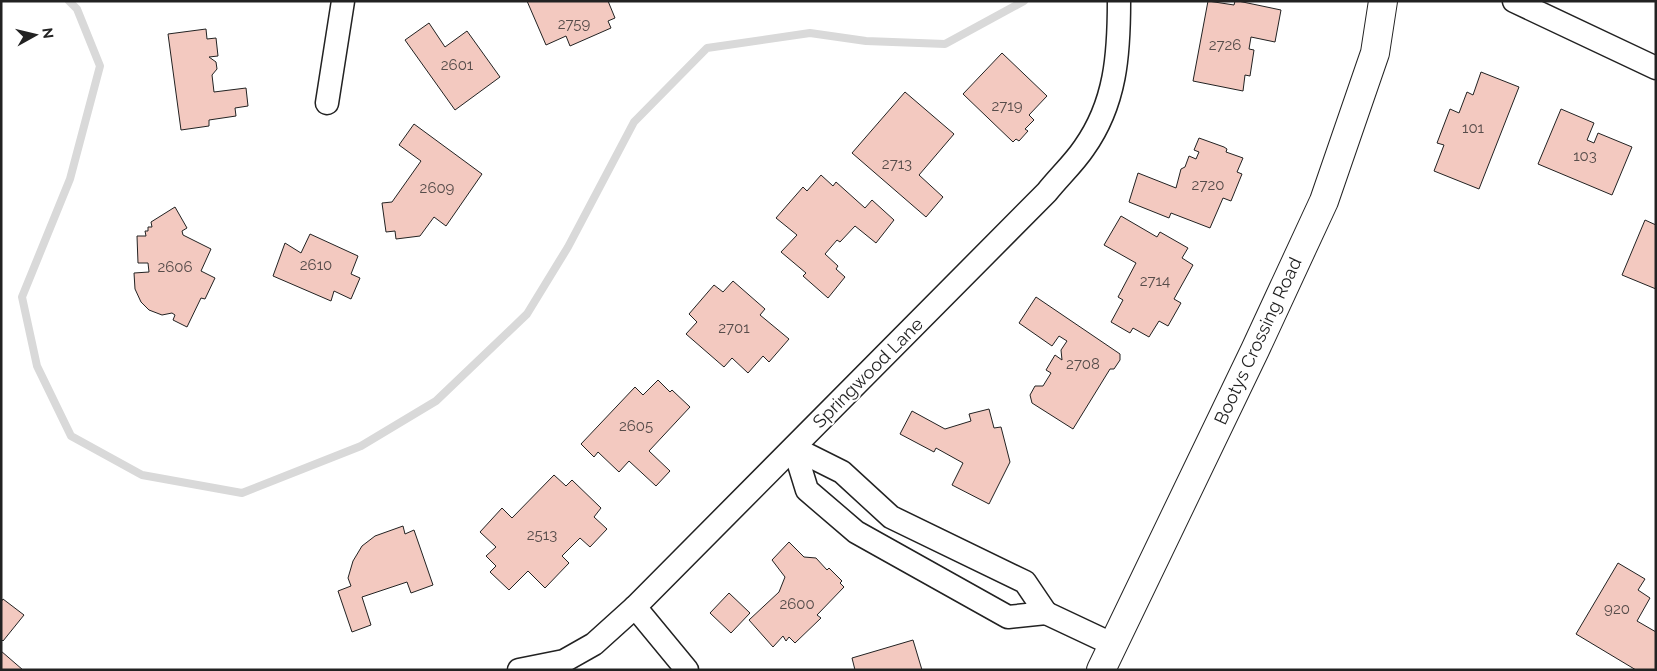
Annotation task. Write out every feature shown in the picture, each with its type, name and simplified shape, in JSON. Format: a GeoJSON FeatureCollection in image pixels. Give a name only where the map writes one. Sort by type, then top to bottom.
{"type":"FeatureCollection","features":[{"type":"Feature","properties":{"kind":"street"},"geometry":{"type":"LineString","coordinates":[[327,103],[343,1]]}},
{"type":"Feature","properties":{"kind":"street","name":"Springwood Lane"},"geometry":{"type":"LineString","coordinates":[[519,670],[564,661],[594,644],[635,607],[1047,192],[1084,148],[1106,110],[1115,76],[1119,38],[1119,1]]}},
{"type":"Feature","properties":{"kind":"street","name":"Bootys Crossing Road"},"geometry":{"type":"LineString","coordinates":[[1101,670],[1256,350],[1324,201],[1376,53],[1383,1]]}},
{"type":"Feature","properties":{"kind":"street"},"geometry":{"type":"LineString","coordinates":[[1514,1],[1656,68]]}},
{"type":"Feature","properties":{"kind":"street"},"geometry":{"type":"LineString","coordinates":[[794,448],[808,490],[856,532],[1008,617],[1046,613]]}},
{"type":"Feature","properties":{"kind":"street"},"geometry":{"type":"LineString","coordinates":[[794,448],[842,472],[890,517],[1025,582],[1046,613],[1114,645]]}},
{"type":"Feature","properties":{"kind":"street"},"geometry":{"type":"LineString","coordinates":[[635,607],[687,670]]}},
{"type":"Feature","properties":{"kind":"building"},"geometry":{"type":"Polygon","coordinates":[[[527,1],[608,1],[615,18],[608,21],[611,28],[570,46],[566,36],[546,45],[527,1]]]}},
{"type":"Feature","properties":{"kind":"building"},"geometry":{"type":"Polygon","coordinates":[[[1208,1],[1234,5],[1235,1],[1238,1],[1281,10],[1275,42],[1251,37],[1249,49],[1254,50],[1250,76],[1245,75],[1243,91],[1193,81],[1208,1]]]}},
{"type":"Feature","properties":{"kind":"building"},"geometry":{"type":"Polygon","coordinates":[[[429,23],[445,47],[467,31],[500,77],[455,110],[405,40],[429,23]]]}},
{"type":"Feature","properties":{"kind":"building"},"geometry":{"type":"Polygon","coordinates":[[[206,29],[207,39],[216,38],[218,56],[209,57],[216,62],[217,69],[212,75],[214,92],[246,88],[248,106],[235,108],[236,116],[209,120],[209,126],[181,130],[168,34],[206,29]]]}},
{"type":"Feature","properties":{"kind":"building"},"geometry":{"type":"Polygon","coordinates":[[[1002,53],[1047,96],[1029,115],[1034,120],[1025,129],[1028,131],[1019,141],[1016,139],[1013,142],[963,94],[1002,53]]]}},
{"type":"Feature","properties":{"kind":"building"},"geometry":{"type":"Polygon","coordinates":[[[1481,72],[1519,87],[1479,189],[1434,171],[1444,145],[1437,143],[1450,109],[1459,113],[1467,92],[1473,95],[1481,72]]]}},
{"type":"Feature","properties":{"kind":"building"},"geometry":{"type":"Polygon","coordinates":[[[905,92],[954,134],[919,175],[943,197],[926,217],[852,153],[905,92]]]}},
{"type":"Feature","properties":{"kind":"building"},"geometry":{"type":"Polygon","coordinates":[[[1561,109],[1594,123],[1587,140],[1594,143],[1598,133],[1632,147],[1612,195],[1538,164],[1561,109]]]}},
{"type":"Feature","properties":{"kind":"building"},"geometry":{"type":"Polygon","coordinates":[[[414,124],[482,174],[446,226],[434,217],[420,236],[396,239],[395,231],[386,232],[382,203],[392,202],[421,161],[399,145],[414,124]]]}},
{"type":"Feature","properties":{"kind":"building"},"geometry":{"type":"Polygon","coordinates":[[[1199,138],[1224,147],[1227,149],[1226,152],[1243,158],[1237,172],[1242,174],[1231,201],[1223,198],[1210,228],[1171,213],[1169,218],[1129,202],[1138,173],[1176,188],[1181,169],[1185,167],[1189,156],[1196,159],[1199,152],[1194,150],[1199,138]]]}},
{"type":"Feature","properties":{"kind":"building"},"geometry":{"type":"Polygon","coordinates":[[[821,175],[833,186],[836,182],[865,208],[872,200],[894,220],[876,243],[855,226],[840,242],[837,240],[825,254],[838,266],[836,269],[845,277],[828,298],[803,276],[806,273],[781,252],[797,235],[776,218],[803,187],[807,191],[821,175]]]}},
{"type":"Feature","properties":{"kind":"building"},"geometry":{"type":"Polygon","coordinates":[[[175,207],[187,228],[182,231],[183,235],[211,249],[201,271],[215,278],[205,299],[201,298],[187,327],[173,320],[175,315],[172,313],[162,315],[149,310],[141,302],[135,289],[134,273],[149,272],[148,263],[138,263],[137,236],[146,236],[145,231],[148,231],[148,227],[152,227],[151,222],[175,207]]]}},
{"type":"Feature","properties":{"kind":"building"},"geometry":{"type":"Polygon","coordinates":[[[1121,216],[1157,237],[1160,232],[1188,248],[1182,258],[1193,265],[1174,299],[1181,303],[1168,326],[1159,321],[1149,337],[1133,328],[1130,333],[1111,322],[1123,300],[1118,297],[1136,263],[1104,245],[1121,216]]]}},
{"type":"Feature","properties":{"kind":"building"},"geometry":{"type":"Polygon","coordinates":[[[1645,220],[1656,225],[1656,289],[1622,275],[1645,220]]]}},
{"type":"Feature","properties":{"kind":"building"},"geometry":{"type":"Polygon","coordinates":[[[310,234],[358,256],[351,274],[360,278],[351,299],[334,291],[331,301],[273,276],[285,243],[301,253],[310,234]]]}},
{"type":"Feature","properties":{"kind":"building"},"geometry":{"type":"Polygon","coordinates":[[[733,281],[765,309],[760,315],[789,339],[769,362],[763,356],[748,373],[732,358],[724,367],[686,334],[697,322],[689,314],[714,285],[723,292],[733,281]]]}},
{"type":"Feature","properties":{"kind":"building"},"geometry":{"type":"Polygon","coordinates":[[[1036,297],[1120,354],[1120,360],[1114,369],[1110,369],[1073,429],[1032,403],[1030,395],[1035,386],[1043,386],[1051,373],[1046,370],[1055,355],[1062,360],[1061,350],[1067,341],[1059,336],[1052,346],[1019,323],[1036,297]]]}},
{"type":"Feature","properties":{"kind":"building"},"geometry":{"type":"Polygon","coordinates":[[[658,380],[690,407],[649,451],[670,471],[656,486],[629,461],[619,472],[598,452],[594,457],[581,444],[635,387],[643,395],[658,380]]]}},
{"type":"Feature","properties":{"kind":"building"},"geometry":{"type":"Polygon","coordinates":[[[989,409],[994,428],[1001,427],[1010,462],[989,504],[952,485],[963,463],[936,448],[934,452],[900,434],[912,411],[945,429],[971,421],[969,414],[989,409]]]}},
{"type":"Feature","properties":{"kind":"building"},"geometry":{"type":"Polygon","coordinates":[[[554,475],[566,486],[572,480],[601,508],[594,517],[607,529],[590,547],[580,538],[562,556],[569,563],[545,588],[528,571],[509,590],[490,572],[496,566],[486,556],[496,547],[480,532],[502,508],[512,518],[554,475]]]}},
{"type":"Feature","properties":{"kind":"building"},"geometry":{"type":"Polygon","coordinates":[[[403,526],[405,534],[414,530],[433,585],[411,593],[407,582],[362,597],[371,625],[352,632],[338,591],[351,586],[348,578],[353,561],[362,546],[375,536],[403,526]]]}},
{"type":"Feature","properties":{"kind":"building"},"geometry":{"type":"Polygon","coordinates":[[[789,542],[804,557],[816,558],[827,570],[829,568],[842,581],[840,583],[844,587],[817,615],[821,618],[795,643],[789,637],[786,641],[783,636],[773,647],[749,620],[779,592],[785,577],[772,560],[789,542]]]}},
{"type":"Feature","properties":{"kind":"building"},"geometry":{"type":"Polygon","coordinates":[[[1618,563],[1645,579],[1638,590],[1650,598],[1637,621],[1656,632],[1656,670],[1636,670],[1576,634],[1618,563]]]}},
{"type":"Feature","properties":{"kind":"building"},"geometry":{"type":"Polygon","coordinates":[[[729,593],[750,613],[731,633],[710,613],[729,593]]]}},
{"type":"Feature","properties":{"kind":"building"},"geometry":{"type":"Polygon","coordinates":[[[3,599],[24,615],[3,641],[1,639],[1,602],[3,599]]]}},
{"type":"Feature","properties":{"kind":"building"},"geometry":{"type":"Polygon","coordinates":[[[913,640],[922,670],[855,670],[852,658],[913,640]]]}},
{"type":"Feature","properties":{"kind":"building"},"geometry":{"type":"Polygon","coordinates":[[[1,651],[23,670],[1,670],[1,651]]]}},
{"type":"Feature","properties":{"kind":"waterway"},"geometry":{"type":"LineString","coordinates":[[69,1],[77,9],[100,66],[70,179],[22,297],[37,366],[71,436],[142,475],[242,493],[361,446],[436,401],[527,314],[568,247],[634,122],[707,48],[810,33],[866,41],[945,44],[1024,1]]}}]}
